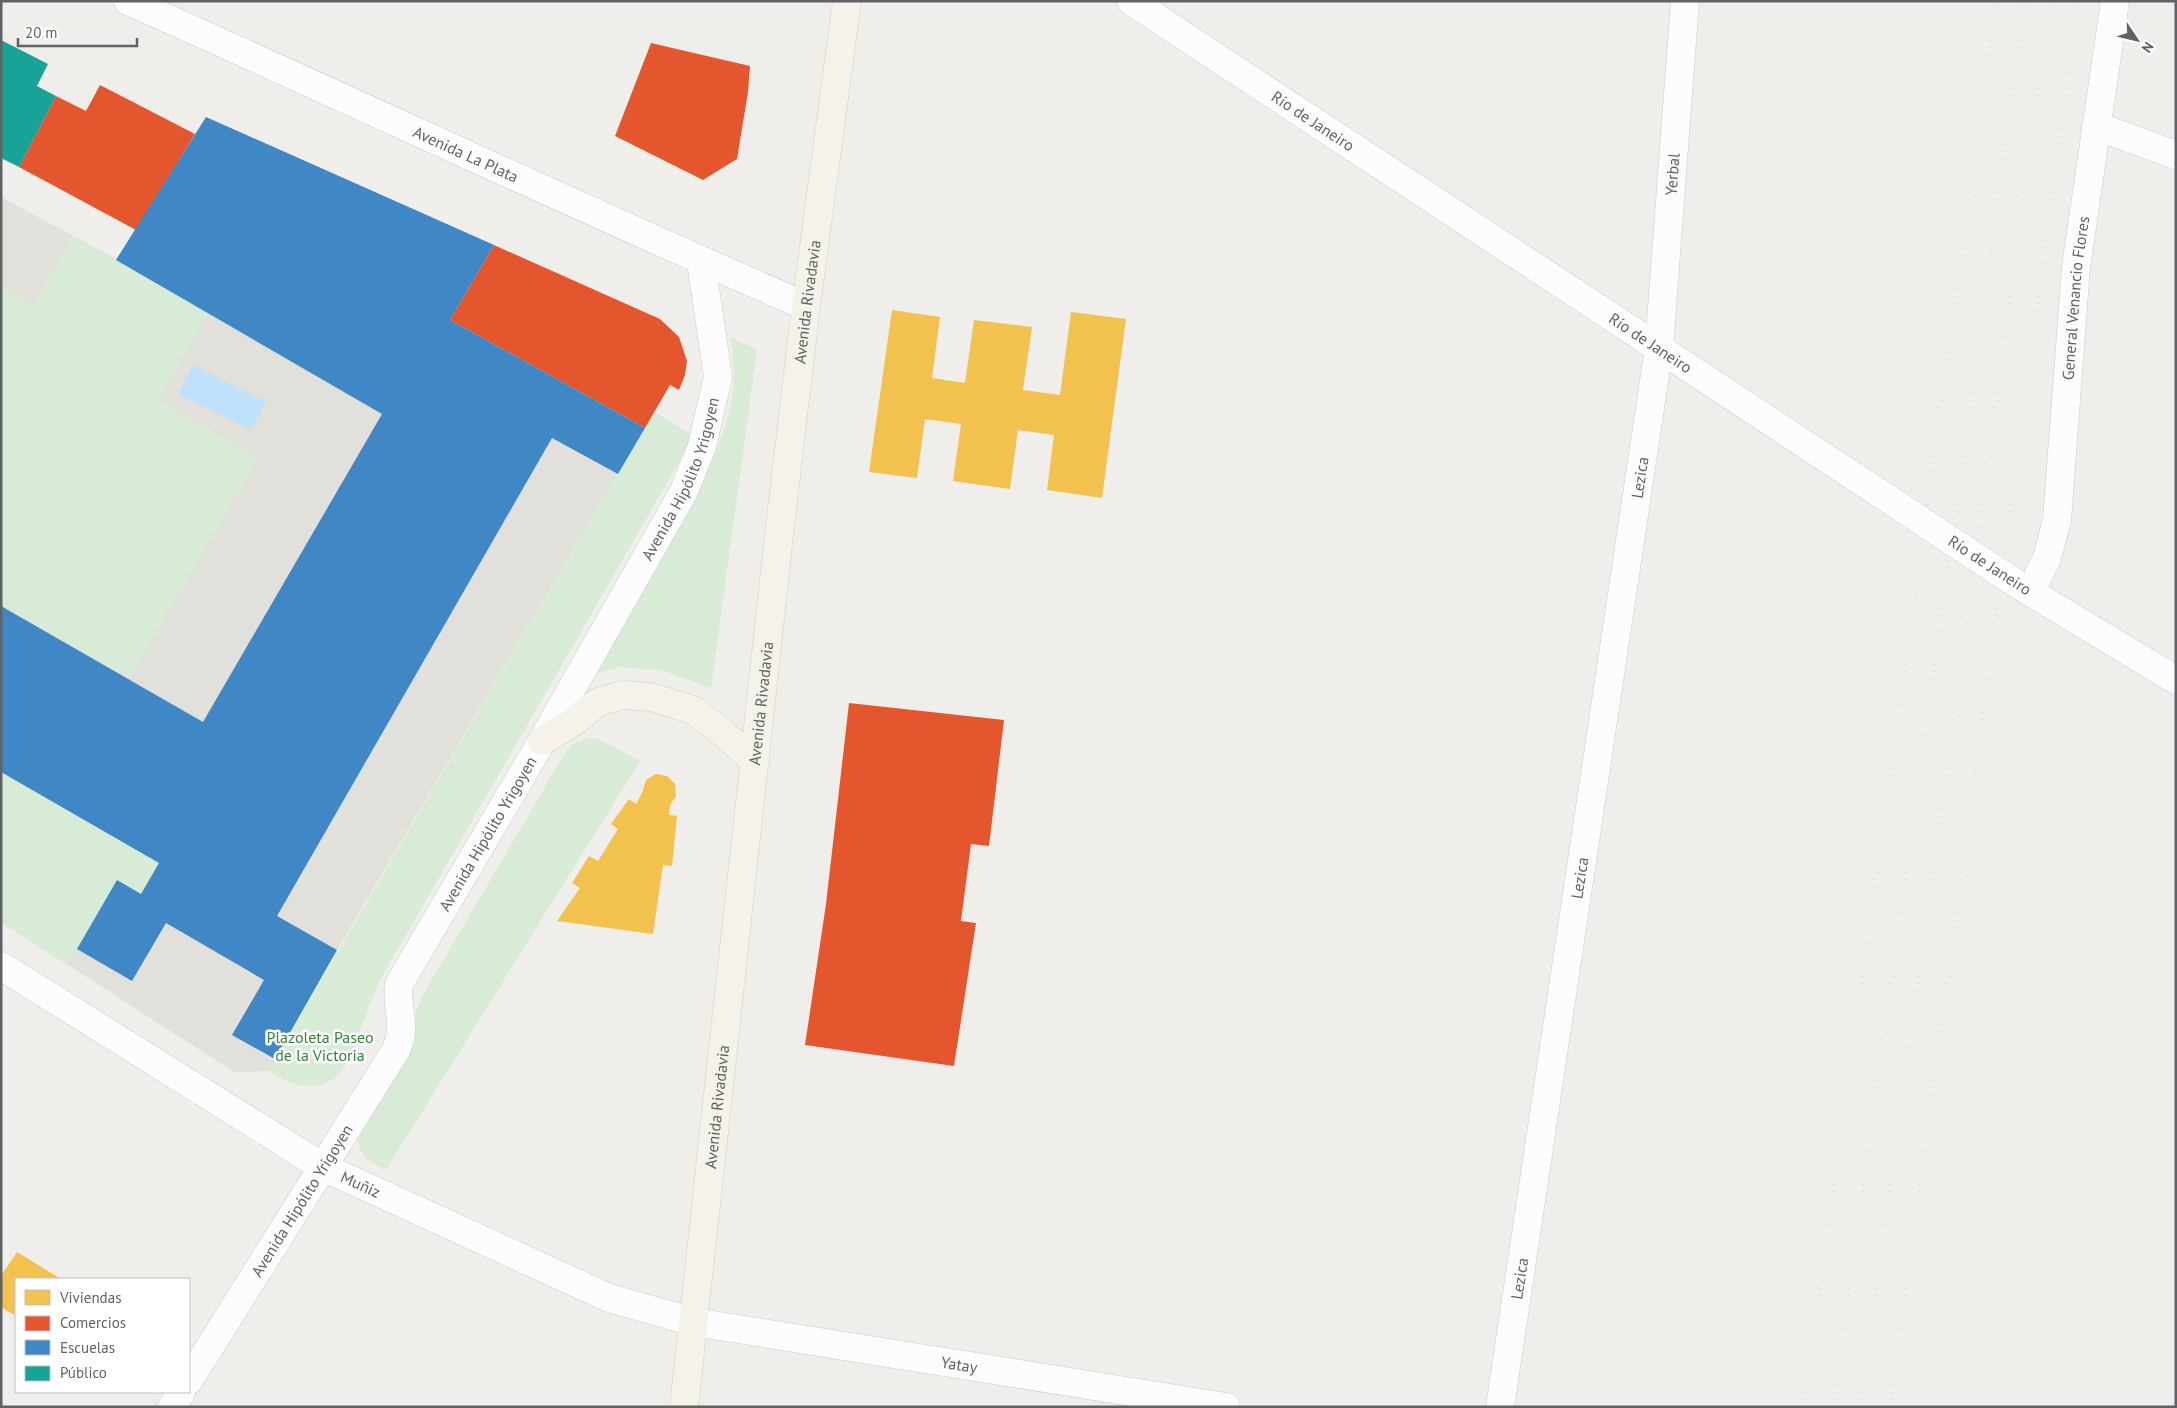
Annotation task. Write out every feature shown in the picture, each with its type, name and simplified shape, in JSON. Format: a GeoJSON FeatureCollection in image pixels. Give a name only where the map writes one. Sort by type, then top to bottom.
{"type":"FeatureCollection","features":[{"type":"Feature","properties":{"kind":"main road","name":"Avenida Rivadavia"},"geometry":{"type":"LineString","coordinates":[[684,1407],[779,536],[806,306],[847,1]]}},
{"type":"Feature","properties":{"kind":"main road"},"geometry":{"type":"LineString","coordinates":[[542,741],[575,721],[598,702],[623,695],[651,697],[693,710],[755,761]]}},
{"type":"Feature","properties":{"kind":"street","name":"Avenida La Plata"},"geometry":{"type":"LineString","coordinates":[[128,1],[702,261],[806,306]]}},
{"type":"Feature","properties":{"kind":"street","name":"Río de Janeiro"},"geometry":{"type":"LineString","coordinates":[[1131,1],[2024,588],[2176,680]]}},
{"type":"Feature","properties":{"kind":"street","name":"Yerbal"},"geometry":{"type":"LineString","coordinates":[[1659,348],[1685,1]]}},
{"type":"Feature","properties":{"kind":"street","name":"General Venancio Flores"},"geometry":{"type":"LineString","coordinates":[[2024,588],[2047,558],[2058,520],[2076,267],[2115,1]]}},
{"type":"Feature","properties":{"kind":"street"},"geometry":{"type":"LineString","coordinates":[[2096,126],[2176,155]]}},
{"type":"Feature","properties":{"kind":"street","name":"Avenida Hipólito Yrigoyen"},"geometry":{"type":"LineString","coordinates":[[190,1378],[396,1050],[402,1038],[403,1026],[397,998],[399,984],[542,741],[684,491],[702,446],[718,377],[702,261]]}},
{"type":"Feature","properties":{"kind":"street","name":"Lezica"},"geometry":{"type":"LineString","coordinates":[[1500,1407],[1659,348]]}},
{"type":"Feature","properties":{"kind":"street","name":"Muñiz"},"geometry":{"type":"LineString","coordinates":[[1,966],[323,1167],[609,1298],[694,1322]]}},
{"type":"Feature","properties":{"kind":"street","name":"Yatay"},"geometry":{"type":"LineString","coordinates":[[694,1322],[1226,1407]]}},
{"type":"Feature","properties":{"kind":"street"},"geometry":{"type":"LineString","coordinates":[[172,1407],[180,1393]]}},
{"type":"Feature","properties":{"kind":"shaded area"},"geometry":{"type":"Polygon","coordinates":[[[206,117],[494,245],[450,320],[645,428],[337,950],[270,1071],[234,1072],[1,922],[1,197],[116,259],[206,117]]]}},
{"type":"Feature","properties":{"kind":"green space"},"geometry":{"type":"Polygon","coordinates":[[[73,236],[208,313],[158,400],[258,458],[129,679],[1,606],[1,287],[33,305],[73,236]]]}},
{"type":"Feature","properties":{"kind":"green space"},"geometry":{"type":"Polygon","coordinates":[[[731,337],[757,350],[711,688],[661,670],[620,667],[597,673],[697,497],[724,431],[731,405],[734,378],[731,337]]]}},
{"type":"Feature","properties":{"kind":"green space","name":"Plazoleta Paseo de la Victoria"},"geometry":{"type":"Polygon","coordinates":[[[654,412],[694,436],[380,980],[350,1058],[336,1076],[316,1086],[294,1083],[277,1076],[270,1071],[275,1059],[654,412]]]}},
{"type":"Feature","properties":{"kind":"green space","name":"Plazoleta Paseo de la Victoria"},"geometry":{"type":"Polygon","coordinates":[[[586,738],[599,739],[640,761],[386,1170],[366,1157],[360,1148],[358,1135],[411,1047],[415,1034],[416,1011],[424,993],[566,751],[573,744],[586,738]]]}},
{"type":"Feature","properties":{"kind":"green space"},"geometry":{"type":"Polygon","coordinates":[[[1,772],[159,863],[141,894],[117,880],[68,965],[1,922],[1,772]]]}},
{"type":"Feature","properties":{"kind":"water"},"geometry":{"type":"Polygon","coordinates":[[[193,365],[266,402],[251,430],[178,394],[193,365]]]}},
{"type":"Feature","properties":{"kind":"building: Viviendas"},"geometry":{"type":"Polygon","coordinates":[[[892,310],[940,317],[932,378],[965,383],[974,320],[1032,327],[1023,390],[1060,395],[1071,312],[1126,319],[1102,498],[1047,490],[1054,435],[1018,430],[1010,489],[953,481],[961,424],[925,419],[917,478],[869,472],[892,310]]]}},
{"type":"Feature","properties":{"kind":"building: Viviendas"},"geometry":{"type":"Polygon","coordinates":[[[656,774],[667,776],[675,784],[676,796],[670,805],[669,815],[677,816],[672,866],[663,865],[653,934],[557,921],[580,888],[572,883],[589,856],[598,861],[618,829],[611,824],[629,799],[636,804],[646,780],[656,774]]]}},
{"type":"Feature","properties":{"kind":"building: Viviendas"},"geometry":{"type":"Polygon","coordinates":[[[17,1252],[59,1278],[15,1278],[15,1315],[1,1307],[1,1276],[17,1252]]]}},
{"type":"Feature","properties":{"kind":"building: Comercios"},"geometry":{"type":"Polygon","coordinates":[[[651,43],[750,66],[748,92],[737,159],[703,180],[615,136],[651,43]]]}},
{"type":"Feature","properties":{"kind":"building: Comercios"},"geometry":{"type":"Polygon","coordinates":[[[100,85],[195,134],[136,230],[19,167],[56,96],[86,111],[100,85]]]}},
{"type":"Feature","properties":{"kind":"building: Comercios"},"geometry":{"type":"Polygon","coordinates":[[[494,245],[660,319],[679,337],[687,361],[685,375],[679,390],[670,385],[645,428],[450,320],[494,245]]]}},
{"type":"Feature","properties":{"kind":"building: Comercios"},"geometry":{"type":"Polygon","coordinates":[[[849,703],[1004,720],[989,846],[971,844],[961,921],[976,923],[954,1066],[805,1045],[826,904],[849,703]]]}},
{"type":"Feature","properties":{"kind":"building: Escuelas"},"geometry":{"type":"Polygon","coordinates":[[[206,117],[494,245],[450,320],[645,428],[618,474],[552,438],[277,916],[337,950],[275,1059],[232,1035],[264,980],[166,923],[132,981],[77,949],[117,880],[141,894],[159,863],[1,772],[1,606],[203,722],[382,414],[116,260],[206,117]]]}},
{"type":"Feature","properties":{"kind":"building: Público"},"geometry":{"type":"Polygon","coordinates":[[[1,40],[48,64],[37,86],[56,96],[19,167],[1,158],[1,40]]]}},
{"type":"Feature","properties":{"kind":"railway"},"geometry":{"type":"LineString","coordinates":[[1804,1407],[1996,1]]}},
{"type":"Feature","properties":{"kind":"railway"},"geometry":{"type":"LineString","coordinates":[[1833,1407],[2025,1]]}},
{"type":"Feature","properties":{"kind":"railway"},"geometry":{"type":"LineString","coordinates":[[1860,1407],[2050,1]]}},
{"type":"Feature","properties":{"kind":"railway"},"geometry":{"type":"LineString","coordinates":[[1890,1407],[2078,1]]}}]}
